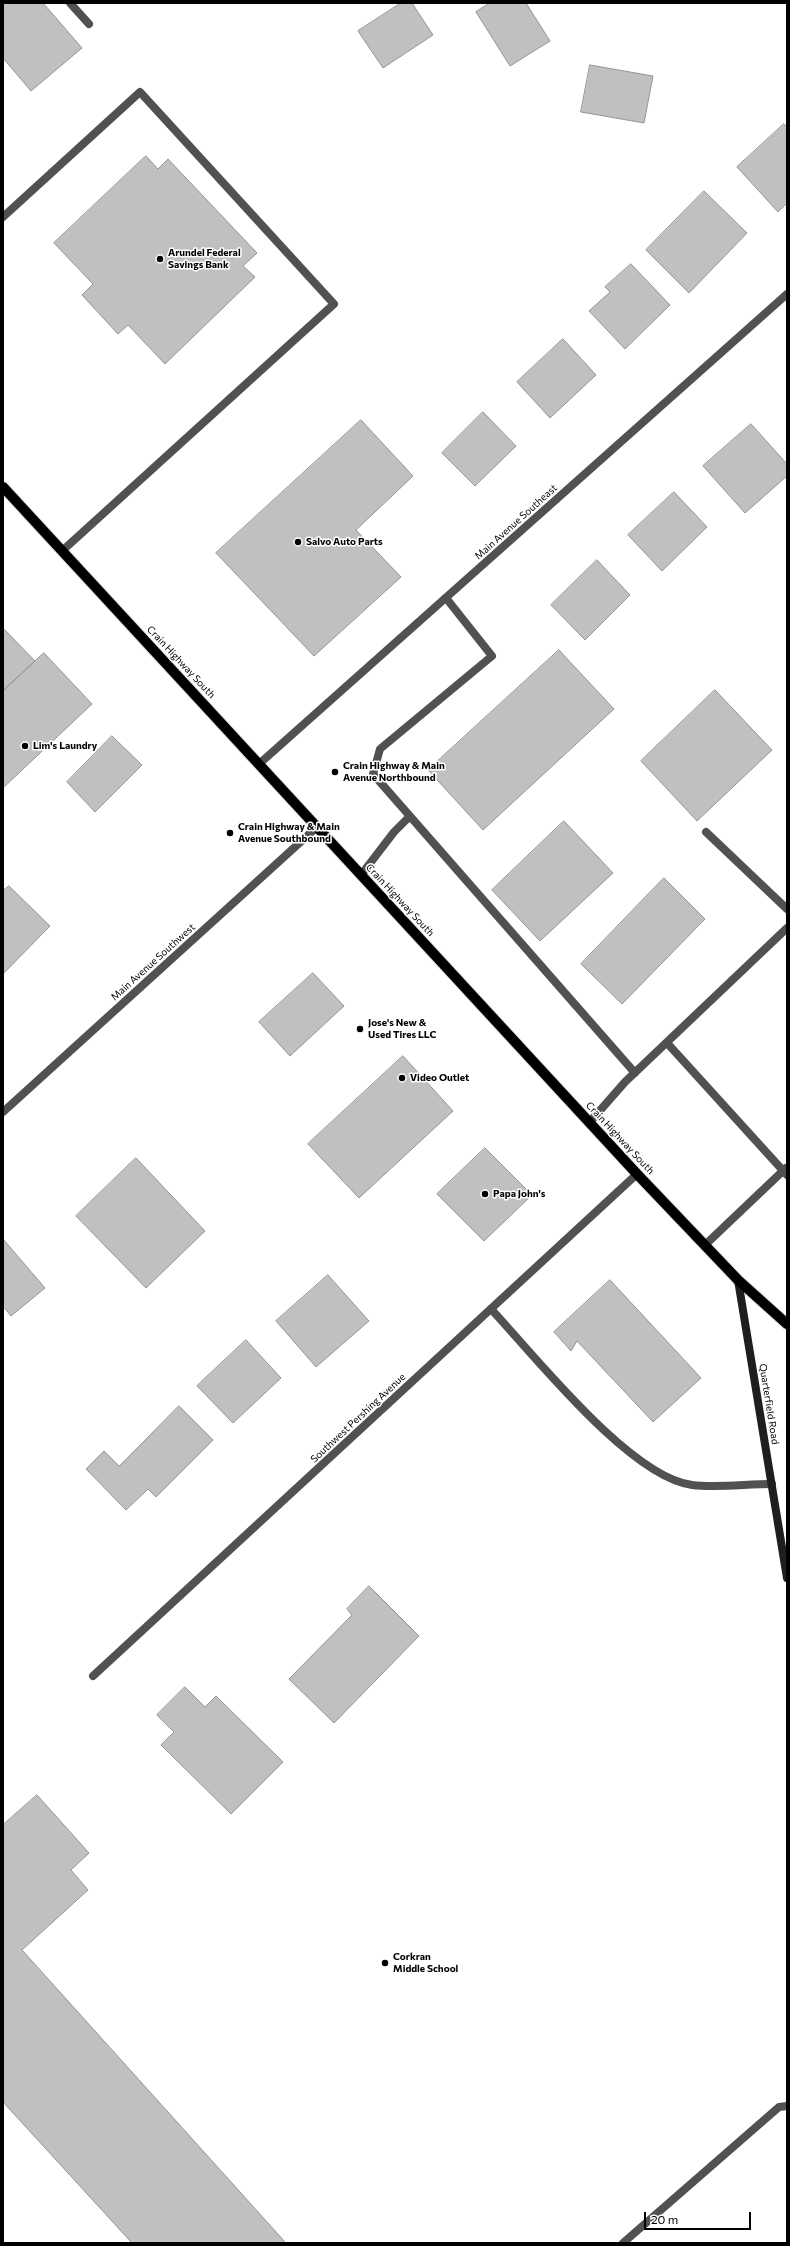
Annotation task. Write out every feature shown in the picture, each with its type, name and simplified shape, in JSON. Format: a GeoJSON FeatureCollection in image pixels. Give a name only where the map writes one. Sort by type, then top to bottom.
{"type":"FeatureCollection","features":[{"type":"Feature","properties":{"kind":"main road","name":"Crain Highway South"},"geometry":{"type":"LineString","coordinates":[[3,486],[636,1174],[738,1280],[787,1324]]}},
{"type":"Feature","properties":{"kind":"main road","name":"Quarterfield Road"},"geometry":{"type":"LineString","coordinates":[[738,1280],[787,1578]]}},
{"type":"Feature","properties":{"kind":"street"},"geometry":{"type":"LineString","coordinates":[[70,3],[89,24]]}},
{"type":"Feature","properties":{"kind":"street"},"geometry":{"type":"LineString","coordinates":[[3,217],[140,92],[334,304],[62,551]]}},
{"type":"Feature","properties":{"kind":"street","name":"Main Avenue Southeast"},"geometry":{"type":"LineString","coordinates":[[259,764],[787,294]]}},
{"type":"Feature","properties":{"kind":"street"},"geometry":{"type":"LineString","coordinates":[[446,598],[492,656],[380,748],[374,774],[635,1073]]}},
{"type":"Feature","properties":{"kind":"street"},"geometry":{"type":"LineString","coordinates":[[361,875],[394,832],[410,816]]}},
{"type":"Feature","properties":{"kind":"street","name":"Main Avenue Southwest"},"geometry":{"type":"LineString","coordinates":[[3,1112],[317,827]]}},
{"type":"Feature","properties":{"kind":"street"},"geometry":{"type":"LineString","coordinates":[[706,832],[787,909]]}},
{"type":"Feature","properties":{"kind":"street"},"geometry":{"type":"LineString","coordinates":[[589,1123],[635,1073],[668,1044],[787,928]]}},
{"type":"Feature","properties":{"kind":"street"},"geometry":{"type":"LineString","coordinates":[[668,1044],[786,1171],[705,1245]]}},
{"type":"Feature","properties":{"kind":"street","name":"Southwest Pershing Avenue"},"geometry":{"type":"LineString","coordinates":[[93,1676],[636,1174]]}},
{"type":"Feature","properties":{"kind":"street"},"geometry":{"type":"LineString","coordinates":[[491,1309],[616,1443],[665,1477],[692,1485],[772,1484]]}},
{"type":"Feature","properties":{"kind":"street"},"geometry":{"type":"LineString","coordinates":[[623,2243],[779,2107],[787,2106]]}},
{"type":"Feature","properties":{"kind":"building"},"geometry":{"type":"Polygon","coordinates":[[[3,3],[43,3],[82,48],[31,91],[3,58],[3,3]]]}},
{"type":"Feature","properties":{"kind":"building"},"geometry":{"type":"Polygon","coordinates":[[[401,3],[412,3],[433,35],[383,68],[358,31],[401,3]]]}},
{"type":"Feature","properties":{"kind":"building"},"geometry":{"type":"Polygon","coordinates":[[[490,3],[526,3],[550,41],[510,66],[476,12],[490,3]]]}},
{"type":"Feature","properties":{"kind":"building"},"geometry":{"type":"Polygon","coordinates":[[[590,65],[653,76],[644,123],[581,112],[590,65]]]}},
{"type":"Feature","properties":{"kind":"building"},"geometry":{"type":"Polygon","coordinates":[[[784,124],[787,128],[787,203],[778,212],[737,167],[784,124]]]}},
{"type":"Feature","properties":{"kind":"building","name":"Arundel Federal Savings Bank"},"geometry":{"type":"Polygon","coordinates":[[[146,156],[158,169],[168,159],[257,253],[243,266],[255,277],[165,364],[128,325],[118,334],[82,295],[93,284],[54,243],[146,156]]]}},
{"type":"Feature","properties":{"kind":"building"},"geometry":{"type":"Polygon","coordinates":[[[704,191],[747,233],[689,293],[646,250],[704,191]]]}},
{"type":"Feature","properties":{"kind":"building"},"geometry":{"type":"Polygon","coordinates":[[[631,264],[670,305],[625,349],[589,311],[610,292],[605,287],[631,264]]]}},
{"type":"Feature","properties":{"kind":"building"},"geometry":{"type":"Polygon","coordinates":[[[563,339],[596,375],[550,418],[517,382],[563,339]]]}},
{"type":"Feature","properties":{"kind":"building"},"geometry":{"type":"Polygon","coordinates":[[[483,412],[516,446],[475,486],[442,453],[483,412]]]}},
{"type":"Feature","properties":{"kind":"building","name":"Salvo Auto Parts"},"geometry":{"type":"Polygon","coordinates":[[[361,420],[413,476],[356,530],[401,577],[314,656],[216,553],[361,420]]]}},
{"type":"Feature","properties":{"kind":"building"},"geometry":{"type":"Polygon","coordinates":[[[751,424],[787,464],[787,476],[745,513],[703,466],[751,424]]]}},
{"type":"Feature","properties":{"kind":"building"},"geometry":{"type":"Polygon","coordinates":[[[674,492],[707,527],[662,571],[628,535],[674,492]]]}},
{"type":"Feature","properties":{"kind":"building"},"geometry":{"type":"Polygon","coordinates":[[[597,560],[630,595],[585,640],[551,605],[597,560]]]}},
{"type":"Feature","properties":{"kind":"building"},"geometry":{"type":"Polygon","coordinates":[[[3,628],[35,661],[3,691],[3,628]]]}},
{"type":"Feature","properties":{"kind":"building"},"geometry":{"type":"Polygon","coordinates":[[[559,650],[614,709],[483,830],[428,770],[559,650]]]}},
{"type":"Feature","properties":{"kind":"building","name":"Lim's Laundry"},"geometry":{"type":"Polygon","coordinates":[[[44,653],[92,704],[3,788],[3,691],[44,653]]]}},
{"type":"Feature","properties":{"kind":"building"},"geometry":{"type":"Polygon","coordinates":[[[715,690],[772,750],[697,821],[641,761],[715,690]]]}},
{"type":"Feature","properties":{"kind":"building"},"geometry":{"type":"Polygon","coordinates":[[[112,736],[142,765],[95,812],[67,782],[112,736]]]}},
{"type":"Feature","properties":{"kind":"building"},"geometry":{"type":"Polygon","coordinates":[[[564,821],[613,873],[540,941],[492,890],[564,821]]]}},
{"type":"Feature","properties":{"kind":"building"},"geometry":{"type":"Polygon","coordinates":[[[664,878],[705,919],[622,1004],[581,964],[664,878]]]}},
{"type":"Feature","properties":{"kind":"building"},"geometry":{"type":"Polygon","coordinates":[[[9,886],[50,926],[3,974],[3,891],[9,886]]]}},
{"type":"Feature","properties":{"kind":"building"},"geometry":{"type":"Polygon","coordinates":[[[313,973],[344,1006],[290,1056],[259,1022],[313,973]]]}},
{"type":"Feature","properties":{"kind":"building"},"geometry":{"type":"Polygon","coordinates":[[[403,1056],[453,1111],[359,1198],[308,1144],[403,1056]]]}},
{"type":"Feature","properties":{"kind":"building","name":"Papa John's"},"geometry":{"type":"Polygon","coordinates":[[[485,1148],[532,1195],[484,1241],[437,1194],[485,1148]]]}},
{"type":"Feature","properties":{"kind":"building"},"geometry":{"type":"Polygon","coordinates":[[[136,1158],[205,1231],[146,1288],[76,1216],[136,1158]]]}},
{"type":"Feature","properties":{"kind":"building"},"geometry":{"type":"Polygon","coordinates":[[[3,1239],[45,1288],[11,1316],[3,1306],[3,1239]]]}},
{"type":"Feature","properties":{"kind":"building"},"geometry":{"type":"Polygon","coordinates":[[[328,1275],[369,1321],[316,1367],[276,1321],[328,1275]]]}},
{"type":"Feature","properties":{"kind":"building"},"geometry":{"type":"Polygon","coordinates":[[[610,1280],[701,1378],[653,1422],[577,1341],[571,1351],[554,1332],[610,1280]]]}},
{"type":"Feature","properties":{"kind":"building"},"geometry":{"type":"Polygon","coordinates":[[[246,1340],[281,1378],[233,1423],[197,1386],[246,1340]]]}},
{"type":"Feature","properties":{"kind":"building"},"geometry":{"type":"Polygon","coordinates":[[[179,1406],[213,1440],[156,1497],[148,1489],[126,1510],[86,1469],[104,1451],[119,1466],[179,1406]]]}},
{"type":"Feature","properties":{"kind":"building"},"geometry":{"type":"Polygon","coordinates":[[[369,1586],[419,1636],[334,1723],[289,1679],[352,1615],[347,1609],[369,1586]]]}},
{"type":"Feature","properties":{"kind":"building"},"geometry":{"type":"Polygon","coordinates":[[[185,1687],[205,1707],[216,1696],[283,1762],[231,1814],[161,1745],[174,1732],[157,1715],[185,1687]]]}},
{"type":"Feature","properties":{"kind":"building"},"geometry":{"type":"Polygon","coordinates":[[[37,1795],[89,1853],[71,1870],[88,1890],[22,1950],[286,2243],[132,2243],[3,2102],[3,1825],[37,1795]]]}},
{"type":"Feature","properties":{"kind":"place","name":"Arundel Federal Savings Bank"},"geometry":{"type":"Point","coordinates":[160,259]}},
{"type":"Feature","properties":{"kind":"place","name":"Salvo Auto Parts"},"geometry":{"type":"Point","coordinates":[298,542]}},
{"type":"Feature","properties":{"kind":"place","name":"Lim's Laundry"},"geometry":{"type":"Point","coordinates":[25,746]}},
{"type":"Feature","properties":{"kind":"place","name":"Crain Highway & Main Avenue Northbound"},"geometry":{"type":"Point","coordinates":[335,772]}},
{"type":"Feature","properties":{"kind":"place","name":"Crain Highway & Main Avenue Southbound"},"geometry":{"type":"Point","coordinates":[230,833]}},
{"type":"Feature","properties":{"kind":"place","name":"Jose's New & Used Tires LLC"},"geometry":{"type":"Point","coordinates":[360,1029]}},
{"type":"Feature","properties":{"kind":"place","name":"Video Outlet"},"geometry":{"type":"Point","coordinates":[402,1078]}},
{"type":"Feature","properties":{"kind":"place","name":"Papa John's"},"geometry":{"type":"Point","coordinates":[485,1194]}},
{"type":"Feature","properties":{"kind":"place","name":"Corkran Middle School"},"geometry":{"type":"Point","coordinates":[385,1963]}}]}
